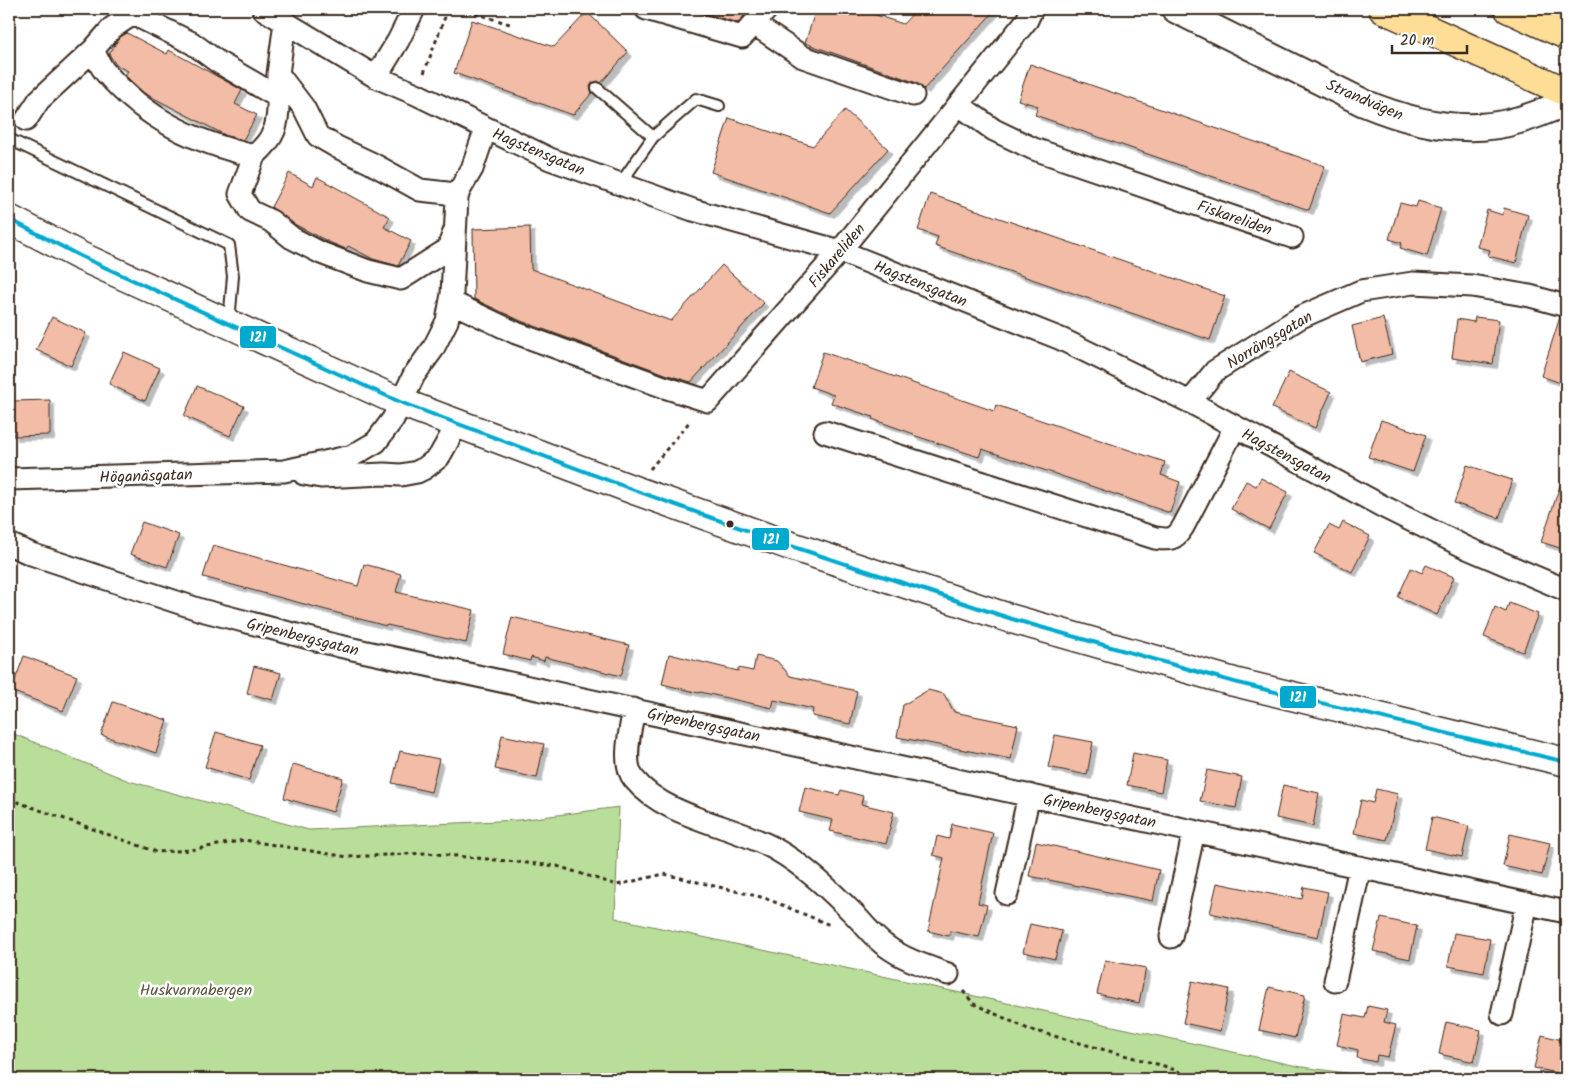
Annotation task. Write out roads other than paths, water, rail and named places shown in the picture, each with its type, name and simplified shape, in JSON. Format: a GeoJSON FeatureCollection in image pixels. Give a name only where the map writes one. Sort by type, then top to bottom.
{"type":"FeatureCollection","features":[{"type":"Feature","properties":{"kind":"highway"},"geometry":{"type":"LineString","coordinates":[[1383,9],[1566,92]]}},
{"type":"Feature","properties":{"kind":"highway"},"geometry":{"type":"LineString","coordinates":[[1515,11],[1566,36]]}},
{"type":"Feature","properties":{"kind":"main road"},"geometry":{"type":"LineString","coordinates":[[9,219],[80,256],[400,402],[634,490],[788,545],[1012,619],[1234,682],[1566,762]]}},
{"type":"Feature","properties":{"kind":"street","name":"Hagstensgatan"},"geometry":{"type":"LineString","coordinates":[[263,9],[376,77],[416,94],[550,159],[693,210],[840,251],[1061,339],[1190,402],[1407,519],[1467,548],[1566,590]]}},
{"type":"Feature","properties":{"kind":"street"},"geometry":{"type":"LineString","coordinates":[[376,77],[398,41],[414,9]]}},
{"type":"Feature","properties":{"kind":"street"},"geometry":{"type":"LineString","coordinates":[[646,9],[742,37],[760,16],[803,57],[913,95]]}},
{"type":"Feature","properties":{"kind":"street","name":"Fiskareliden"},"geometry":{"type":"LineString","coordinates":[[451,302],[516,333],[664,387],[708,400],[840,251],[1028,20],[1032,9]]}},
{"type":"Feature","properties":{"kind":"street","name":"Strandvägen"},"geometry":{"type":"LineString","coordinates":[[1175,9],[1364,103],[1392,114],[1447,126],[1479,128],[1518,121],[1566,102]]}},
{"type":"Feature","properties":{"kind":"street"},"geometry":{"type":"LineString","coordinates":[[26,120],[39,100],[93,50],[112,28],[135,11],[192,43],[218,62],[278,97]]}},
{"type":"Feature","properties":{"kind":"street"},"geometry":{"type":"LineString","coordinates":[[285,22],[278,74],[279,118],[269,143],[254,156],[240,194],[250,211],[271,221],[292,238],[320,253],[368,271],[401,279],[448,249],[456,230]]}},
{"type":"Feature","properties":{"kind":"street"},"geometry":{"type":"LineString","coordinates":[[93,50],[105,72],[134,100],[158,119],[189,136],[228,150],[254,156]]}},
{"type":"Feature","properties":{"kind":"street"},"geometry":{"type":"LineString","coordinates":[[278,74],[304,108],[318,136],[337,148],[371,163],[420,190],[447,193],[457,198],[472,169],[486,128]]}},
{"type":"Feature","properties":{"kind":"street","name":"Fiskareliden"},"geometry":{"type":"LineString","coordinates":[[959,105],[994,130],[1034,149],[1292,236]]}},
{"type":"Feature","properties":{"kind":"street","name":"Höganäsgatan"},"geometry":{"type":"LineString","coordinates":[[9,479],[284,471],[352,456],[376,442],[393,419],[414,375],[432,349],[447,322],[451,302],[457,198]]}},
{"type":"Feature","properties":{"kind":"street","name":"Norrängsgatan"},"geometry":{"type":"LineString","coordinates":[[1190,402],[1215,371],[1301,317],[1361,291],[1413,283],[1472,286],[1530,296],[1566,306]]}},
{"type":"Feature","properties":{"kind":"street","name":"Höganäsgatan"},"geometry":{"type":"LineString","coordinates":[[284,471],[321,477],[401,475],[417,472],[439,457],[458,423]]}},
{"type":"Feature","properties":{"kind":"street"},"geometry":{"type":"LineString","coordinates":[[825,432],[1156,538],[1168,540],[1178,535],[1183,527],[1235,427]]}},
{"type":"Feature","properties":{"kind":"street","name":"Gripenbergsgatan"},"geometry":{"type":"LineString","coordinates":[[9,544],[50,560],[201,610],[340,646],[1566,912]]}},
{"type":"Feature","properties":{"kind":"street","name":"Gripenbergsgatan"},"geometry":{"type":"LineString","coordinates":[[634,709],[627,761],[632,778],[648,794],[678,810],[774,848],[802,865],[838,898],[885,946],[909,960],[948,974]]}},
{"type":"Feature","properties":{"kind":"street"},"geometry":{"type":"LineString","coordinates":[[1007,894],[1029,795]]}},
{"type":"Feature","properties":{"kind":"street"},"geometry":{"type":"LineString","coordinates":[[1171,937],[1194,831]]}},
{"type":"Feature","properties":{"kind":"street"},"geometry":{"type":"LineString","coordinates":[[1335,981],[1360,867]]}},
{"type":"Feature","properties":{"kind":"street"},"geometry":{"type":"LineString","coordinates":[[1502,1014],[1527,903]]}},
{"type":"Feature","properties":{"kind":"lane"},"geometry":{"type":"LineString","coordinates":[[597,88],[652,137]]}},
{"type":"Feature","properties":{"kind":"lane"},"geometry":{"type":"LineString","coordinates":[[620,184],[652,137],[696,99],[719,106]]}},
{"type":"Feature","properties":{"kind":"lane"},"geometry":{"type":"LineString","coordinates":[[9,139],[229,244],[233,276],[229,323]]}},
{"type":"Feature","properties":{"kind":"park label","name":"Huskvarnabergen"},"geometry":{"type":"Point","coordinates":[196,989]}}]}
